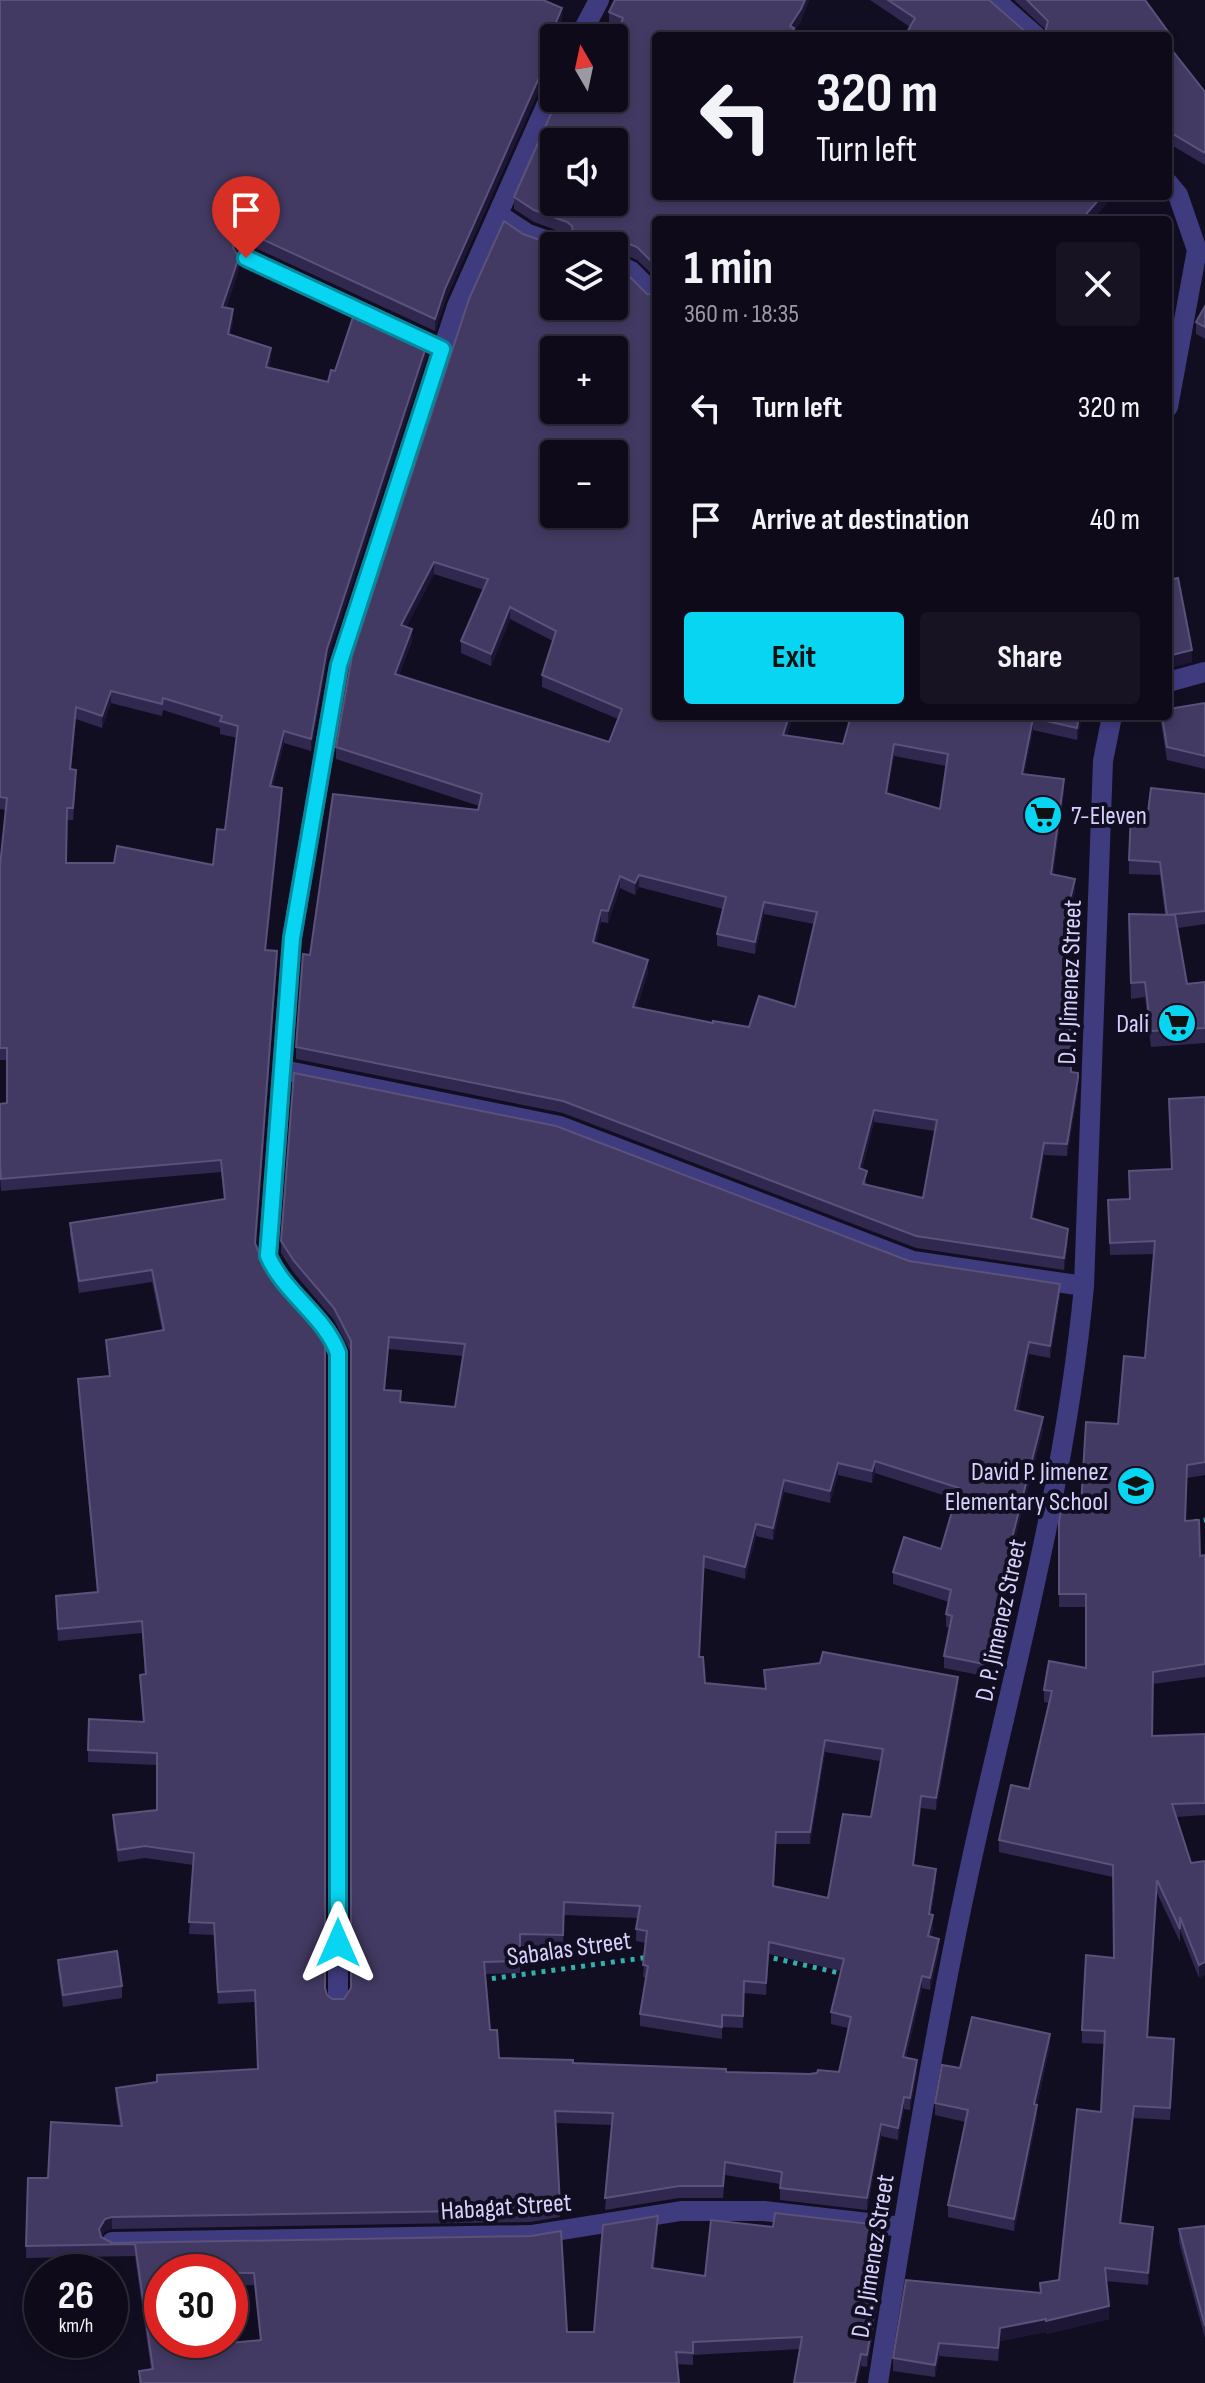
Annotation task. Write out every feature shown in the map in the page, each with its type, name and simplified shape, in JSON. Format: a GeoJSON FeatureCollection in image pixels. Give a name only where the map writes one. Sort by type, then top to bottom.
{"type":"FeatureCollection","features":[{"type":"Feature","properties":{"kind":"street"},"geometry":{"type":"LineString","coordinates":[[586,24],[599,0]]}},
{"type":"Feature","properties":{"kind":"street"},"geometry":{"type":"LineString","coordinates":[[995,0],[1031,32]]}},
{"type":"Feature","properties":{"kind":"street"},"geometry":{"type":"LineString","coordinates":[[338,2000],[338,1353],[332,1337],[276,1275],[268,1256],[292,938],[339,665],[457,306],[544,112]]}},
{"type":"Feature","properties":{"kind":"street"},"geometry":{"type":"LineString","coordinates":[[1172,188],[1178,195],[1197,250],[1172,385]]}},
{"type":"Feature","properties":{"kind":"street"},"geometry":{"type":"LineString","coordinates":[[499,215],[540,238]]}},
{"type":"Feature","properties":{"kind":"street"},"geometry":{"type":"LineString","coordinates":[[246,258],[442,349]]}},
{"type":"Feature","properties":{"kind":"street"},"geometry":{"type":"LineString","coordinates":[[628,270],[652,292]]}},
{"type":"Feature","properties":{"kind":"street"},"geometry":{"type":"LineString","coordinates":[[1172,681],[1205,672]]}},
{"type":"Feature","properties":{"kind":"street","name":"D. P. Jimenez Street"},"geometry":{"type":"LineString","coordinates":[[878,2383],[903,2227],[978,1831],[1006,1718],[1061,1457],[1076,1367],[1084,1286],[1103,761],[1111,720]]}},
{"type":"Feature","properties":{"kind":"street"},"geometry":{"type":"LineString","coordinates":[[283,1070],[560,1126],[913,1261],[1084,1286]]}},
{"type":"Feature","properties":{"kind":"street","name":"Habagat Street"},"geometry":{"type":"LineString","coordinates":[[112,2242],[531,2235],[681,2211],[764,2211],[903,2227]]}},
{"type":"Feature","properties":{"kind":"path"},"geometry":{"type":"LineString","coordinates":[[1185,1524],[1205,1520]]}},
{"type":"Feature","properties":{"kind":"path"},"geometry":{"type":"LineString","coordinates":[[750,1955],[855,1977]]}},
{"type":"Feature","properties":{"kind":"path","name":"Sabalas Street"},"geometry":{"type":"LineString","coordinates":[[476,1981],[659,1956]]}},
{"type":"Feature","properties":{"kind":"building"},"geometry":{"type":"Polygon","coordinates":[[[0,0],[543,0],[562,8],[555,24],[540,24],[540,75],[445,289],[435,319],[244,233],[235,240],[233,248],[239,257],[222,307],[233,309],[228,334],[271,348],[266,367],[328,382],[331,370],[335,371],[355,311],[427,344],[327,649],[311,739],[284,731],[270,786],[282,788],[265,950],[277,951],[255,1243],[264,1265],[313,1323],[325,1344],[325,1988],[332,1999],[344,1999],[351,1988],[351,1341],[334,1308],[281,1241],[294,1073],[556,1126],[909,1261],[1060,1284],[1050,1346],[1029,1342],[1015,1410],[1043,1417],[1000,1585],[1003,1586],[984,1664],[944,1656],[952,1616],[946,1614],[951,1590],[893,1572],[904,1537],[941,1549],[959,1488],[875,1461],[872,1471],[838,1463],[830,1491],[784,1480],[773,1528],[756,1524],[745,1567],[704,1556],[699,1657],[703,1657],[705,1683],[766,1689],[764,1670],[820,1663],[823,1652],[958,1677],[936,1798],[921,1796],[913,1865],[936,1869],[929,1914],[933,1915],[928,1936],[939,1939],[930,1978],[922,1976],[903,2057],[917,2060],[910,2098],[904,2097],[898,2128],[881,2124],[867,2198],[780,2188],[782,2172],[725,2162],[723,2186],[679,2186],[605,2198],[613,2113],[555,2111],[560,2205],[530,2210],[112,2217],[105,2219],[99,2229],[101,2237],[112,2243],[531,2236],[561,2231],[567,2332],[594,2332],[603,2225],[658,2216],[652,2268],[705,2276],[711,2220],[773,2227],[775,2213],[880,2225],[870,2278],[880,2278],[867,2355],[861,2354],[855,2383],[794,2383],[802,2337],[693,2342],[693,2353],[676,2352],[679,2383],[141,2383],[139,2371],[153,2369],[151,2358],[248,2358],[248,2341],[261,2340],[254,2273],[248,2273],[248,2254],[144,2254],[144,2306],[135,2244],[26,2246],[28,2178],[48,2178],[51,2122],[122,2126],[116,2088],[157,2082],[157,2075],[258,2069],[255,1990],[218,1992],[214,1923],[189,1922],[194,1853],[145,1846],[118,1850],[113,1815],[157,1810],[157,1753],[88,1750],[89,1719],[144,1722],[140,1675],[146,1674],[142,1621],[58,1629],[56,1596],[98,1592],[78,1379],[110,1376],[106,1340],[164,1330],[152,1270],[79,1281],[70,1223],[225,1199],[221,1160],[1,1179],[0,1104],[7,1103],[7,1048],[0,1048],[0,866],[7,798],[0,797],[0,0]],[[111,691],[102,716],[76,707],[70,769],[76,770],[73,808],[67,808],[66,863],[114,863],[117,846],[213,865],[217,829],[225,830],[238,726],[220,721],[222,716],[163,698],[162,704],[111,691]],[[389,1337],[384,1390],[401,1391],[400,1402],[455,1407],[465,1344],[389,1337]],[[825,1740],[810,1832],[776,1832],[773,1886],[828,1898],[843,1814],[871,1817],[883,1749],[825,1740]],[[564,1902],[563,1935],[520,1934],[520,1961],[484,1962],[490,2030],[497,2030],[499,2058],[726,2069],[726,2072],[839,2072],[851,2017],[831,2012],[844,1959],[769,1942],[766,1983],[744,1981],[743,2016],[722,2015],[722,2027],[640,2014],[648,1966],[643,1965],[647,1931],[636,1929],[640,1906],[564,1902]]]}},
{"type":"Feature","properties":{"kind":"building"},"geometry":{"type":"Polygon","coordinates":[[[615,0],[805,0],[790,26],[794,28],[792,32],[652,32],[652,200],[1098,200],[1084,216],[652,216],[652,262],[637,247],[628,243],[628,232],[573,232],[567,222],[550,216],[628,216],[628,128],[545,128],[552,112],[628,112],[628,24],[621,24],[623,18],[609,12],[615,0]]]}},
{"type":"Feature","properties":{"kind":"building"},"geometry":{"type":"Polygon","coordinates":[[[888,0],[989,0],[1026,32],[907,32],[915,18],[888,0]]]}},
{"type":"Feature","properties":{"kind":"building"},"geometry":{"type":"Polygon","coordinates":[[[1027,0],[1145,0],[1168,32],[1045,32],[1048,21],[1027,0]]]}},
{"type":"Feature","properties":{"kind":"building"},"geometry":{"type":"Polygon","coordinates":[[[1172,50],[1205,92],[1205,153],[1172,133],[1172,50]]]}},
{"type":"Feature","properties":{"kind":"building"},"geometry":{"type":"Polygon","coordinates":[[[540,138],[540,212],[514,197],[540,138]]]}},
{"type":"Feature","properties":{"kind":"building"},"geometry":{"type":"Polygon","coordinates":[[[504,221],[523,234],[540,240],[540,320],[628,320],[628,275],[647,294],[652,295],[652,720],[788,720],[783,735],[843,744],[850,720],[1033,720],[1022,774],[1064,779],[1051,874],[1075,879],[1066,916],[1071,916],[1073,933],[1065,967],[1070,1007],[1071,1072],[1078,1073],[1078,1078],[1067,1144],[1044,1143],[1031,1218],[1068,1229],[1064,1258],[916,1236],[563,1101],[296,1047],[303,954],[310,955],[333,794],[478,810],[482,794],[336,747],[352,656],[469,299],[504,221]],[[434,562],[401,625],[412,629],[395,674],[609,742],[622,709],[542,675],[556,631],[510,607],[491,654],[461,641],[488,579],[434,562]],[[894,744],[886,793],[940,809],[948,754],[894,744]],[[639,875],[635,883],[620,876],[608,911],[601,910],[593,942],[648,960],[633,1007],[749,1027],[759,996],[795,1007],[817,912],[764,902],[755,942],[717,934],[726,897],[639,875]],[[874,1110],[859,1168],[867,1171],[863,1184],[923,1198],[937,1120],[874,1110]]]}},
{"type":"Feature","properties":{"kind":"building"},"geometry":{"type":"Polygon","coordinates":[[[1205,306],[1205,327],[1196,322],[1205,306]]]}},
{"type":"Feature","properties":{"kind":"building"},"geometry":{"type":"Polygon","coordinates":[[[1178,578],[1192,650],[1172,655],[1172,579],[1178,578]]]}},
{"type":"Feature","properties":{"kind":"building"},"geometry":{"type":"Polygon","coordinates":[[[1205,703],[1205,756],[1167,747],[1163,720],[1172,720],[1172,708],[1205,703]]]}},
{"type":"Feature","properties":{"kind":"building"},"geometry":{"type":"Polygon","coordinates":[[[1042,720],[1078,720],[1077,728],[1042,720]]]}},
{"type":"Feature","properties":{"kind":"building"},"geometry":{"type":"Polygon","coordinates":[[[1151,788],[1205,794],[1205,911],[1167,915],[1160,862],[1129,860],[1131,812],[1148,812],[1151,788]]]}},
{"type":"Feature","properties":{"kind":"building"},"geometry":{"type":"Polygon","coordinates":[[[1129,914],[1175,915],[1187,984],[1205,982],[1205,1028],[1151,1031],[1145,982],[1131,983],[1129,914]]]}},
{"type":"Feature","properties":{"kind":"building"},"geometry":{"type":"Polygon","coordinates":[[[1205,1097],[1205,1462],[1187,1465],[1185,1521],[1199,1520],[1200,1556],[1205,1555],[1205,1664],[1153,1672],[1152,1736],[1205,1734],[1205,1803],[1172,1804],[1191,1863],[1205,1861],[1205,1962],[1199,1965],[1180,1917],[1180,1929],[1157,1880],[1147,2037],[1174,2039],[1170,2108],[1134,2106],[1120,2223],[1153,2227],[1148,2273],[1105,2268],[1109,2306],[1000,2328],[998,2348],[939,2343],[935,2365],[893,2358],[906,2280],[1041,2293],[1040,2283],[1059,2280],[1077,2109],[1101,2112],[1105,2031],[1082,2030],[1086,1955],[1114,1958],[1113,1865],[999,1840],[1011,1785],[1029,1789],[1052,1691],[1044,1690],[1049,1661],[1086,1668],[1086,1594],[1059,1594],[1059,1521],[1062,1506],[1081,1506],[1086,1422],[1118,1424],[1124,1356],[1145,1358],[1155,1241],[1110,1243],[1108,1200],[1130,1199],[1129,1171],[1172,1169],[1169,1099],[1205,1097]]]}},
{"type":"Feature","properties":{"kind":"building"},"geometry":{"type":"Polygon","coordinates":[[[117,1951],[122,1986],[63,1995],[58,1960],[117,1951]]]}},
{"type":"Feature","properties":{"kind":"building"},"geometry":{"type":"Polygon","coordinates":[[[972,2017],[1050,2034],[1014,2219],[948,2205],[968,2110],[935,2103],[942,2065],[960,2068],[972,2017]]]}},
{"type":"Feature","properties":{"kind":"building"},"geometry":{"type":"Polygon","coordinates":[[[1205,2226],[1205,2326],[1179,2229],[1205,2226]]]}},
{"type":"Feature","properties":{"kind":"place","name":"7-Eleven"},"geometry":{"type":"Point","coordinates":[1043,815]}},
{"type":"Feature","properties":{"kind":"place","name":"Dali"},"geometry":{"type":"Point","coordinates":[1177,1023]}},
{"type":"Feature","properties":{"kind":"place","name":"David P. Jimenez Elementary School"},"geometry":{"type":"Point","coordinates":[1136,1486]}},
{"type":"Feature","properties":{"kind":"route"},"geometry":{"type":"LineString","coordinates":[[246,258],[442,349],[339,665],[292,938],[268,1256],[276,1275],[332,1337],[338,1353],[338,1943]]}}]}
